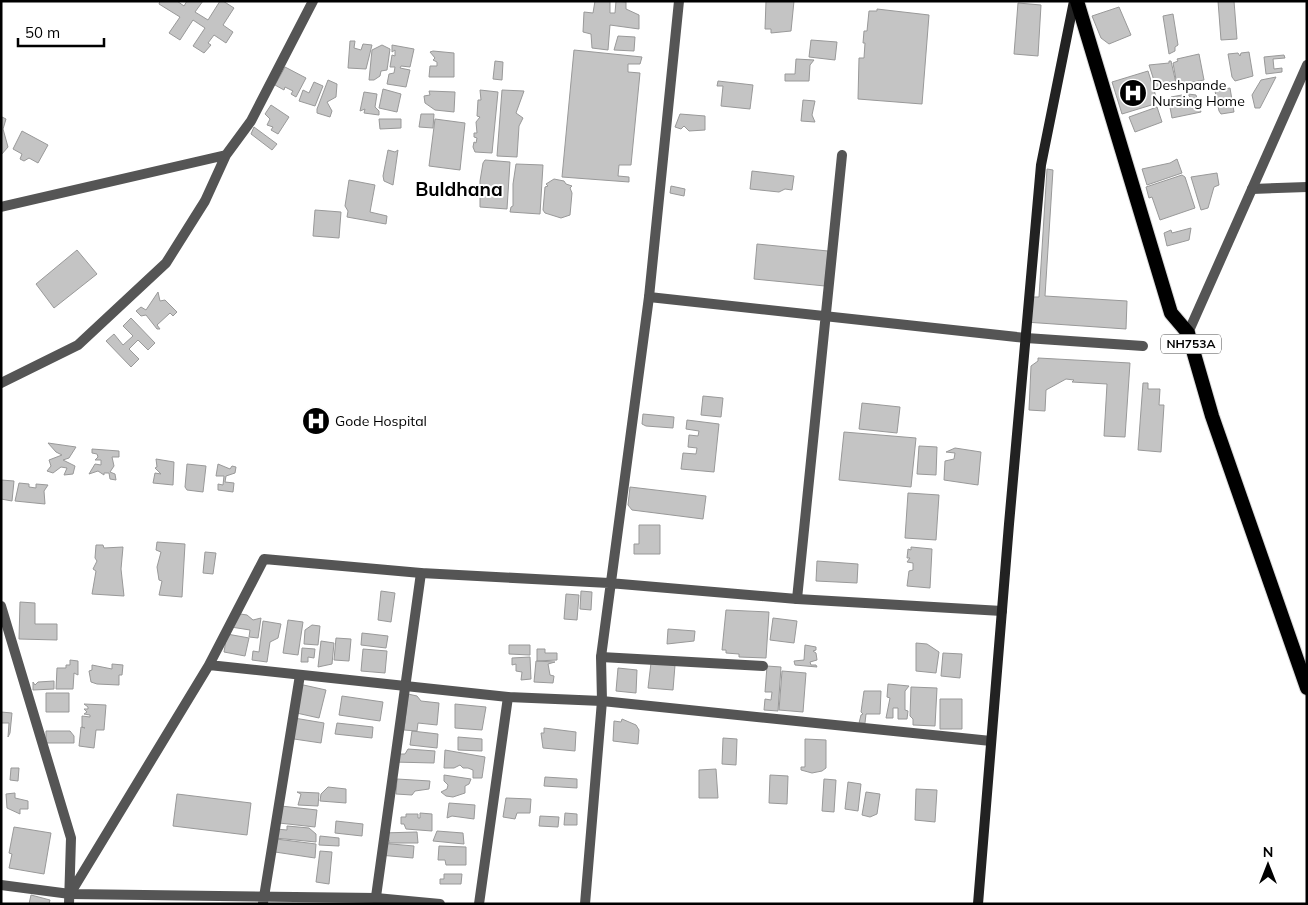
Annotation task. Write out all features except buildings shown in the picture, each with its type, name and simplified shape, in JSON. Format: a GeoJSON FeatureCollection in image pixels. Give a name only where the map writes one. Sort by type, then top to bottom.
{"type":"FeatureCollection","features":[{"type":"Feature","properties":{"kind":"highway","name":"NH753A"},"geometry":{"type":"LineString","coordinates":[[1075,1],[1171,313],[1188,333],[1212,416],[1307,688]]}},
{"type":"Feature","properties":{"kind":"main road"},"geometry":{"type":"LineString","coordinates":[[978,904],[1042,164],[1075,1]]}},
{"type":"Feature","properties":{"kind":"street"},"geometry":{"type":"LineString","coordinates":[[1,383],[78,345],[166,264],[205,201],[226,155],[251,121],[313,1]]}},
{"type":"Feature","properties":{"kind":"street"},"geometry":{"type":"LineString","coordinates":[[585,904],[602,701],[601,657],[609,583],[649,298],[679,1]]}},
{"type":"Feature","properties":{"kind":"street"},"geometry":{"type":"LineString","coordinates":[[1188,333],[1307,65]]}},
{"type":"Feature","properties":{"kind":"street"},"geometry":{"type":"LineString","coordinates":[[1,207],[226,155]]}},
{"type":"Feature","properties":{"kind":"street"},"geometry":{"type":"LineString","coordinates":[[797,599],[824,316],[842,155]]}},
{"type":"Feature","properties":{"kind":"street"},"geometry":{"type":"LineString","coordinates":[[1252,189],[1307,187]]}},
{"type":"Feature","properties":{"kind":"street"},"geometry":{"type":"LineString","coordinates":[[649,298],[1026,338],[1143,346]]}},
{"type":"Feature","properties":{"kind":"street"},"geometry":{"type":"LineString","coordinates":[[68,901],[208,665],[264,559],[421,573],[609,583],[797,599],[1002,612]]}},
{"type":"Feature","properties":{"kind":"street"},"geometry":{"type":"LineString","coordinates":[[375,901],[421,573]]}},
{"type":"Feature","properties":{"kind":"street"},"geometry":{"type":"LineString","coordinates":[[1,606],[70,838],[68,901]]}},
{"type":"Feature","properties":{"kind":"street"},"geometry":{"type":"LineString","coordinates":[[601,657],[763,666]]}},
{"type":"Feature","properties":{"kind":"street"},"geometry":{"type":"LineString","coordinates":[[208,665],[508,697],[602,701],[991,741]]}},
{"type":"Feature","properties":{"kind":"street"},"geometry":{"type":"LineString","coordinates":[[263,901],[300,675]]}},
{"type":"Feature","properties":{"kind":"street"},"geometry":{"type":"LineString","coordinates":[[479,904],[508,697]]}},
{"type":"Feature","properties":{"kind":"street"},"geometry":{"type":"LineString","coordinates":[[1,885],[68,901],[375,901],[440,904]]}},
{"type":"Feature","properties":{"kind":"place","name":"Deshpande Nursing Home"},"geometry":{"type":"Point","coordinates":[1133,93]}},
{"type":"Feature","properties":{"kind":"place","name":"Gode Hospital"},"geometry":{"type":"Point","coordinates":[316,421]}},
{"type":"Feature","properties":{"kind":"district","name":"Buldhana"},"geometry":{"type":"Point","coordinates":[459,189]}}]}
